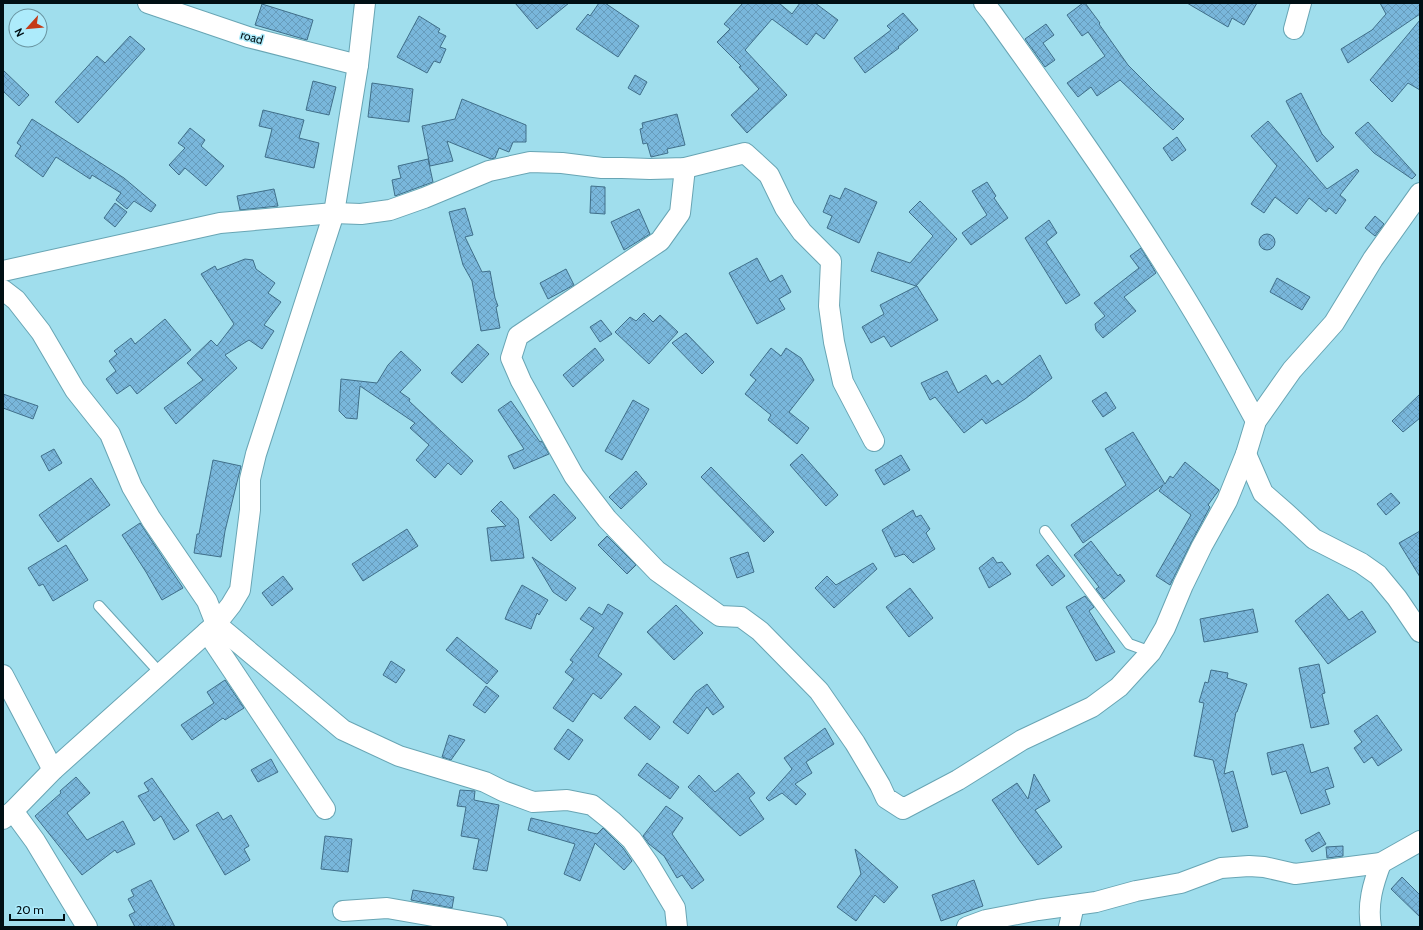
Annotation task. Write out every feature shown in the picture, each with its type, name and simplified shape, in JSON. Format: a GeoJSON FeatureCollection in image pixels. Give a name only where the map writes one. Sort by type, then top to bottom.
{"type":"FeatureCollection","features":[{"type":"Feature","properties":{"kind":"street","name":"road"},"geometry":{"type":"LineString","coordinates":[[148,3],[248,37],[358,65]]}},
{"type":"Feature","properties":{"kind":"street"},"geometry":{"type":"LineString","coordinates":[[87,927],[35,841],[8,815],[52,770],[211,628],[231,605],[240,590],[250,510],[250,479],[256,454],[334,213],[358,65],[365,3]]}},
{"type":"Feature","properties":{"kind":"street"},"geometry":{"type":"LineString","coordinates":[[984,3],[1002,26],[1162,260],[1215,348],[1256,421]]}},
{"type":"Feature","properties":{"kind":"street"},"geometry":{"type":"LineString","coordinates":[[1294,29],[1301,3]]}},
{"type":"Feature","properties":{"kind":"street"},"geometry":{"type":"LineString","coordinates":[[3,271],[220,223],[334,213],[361,214],[390,210],[424,198],[489,171],[530,162],[562,163],[602,168],[685,168],[745,154],[769,175],[785,208],[802,232],[831,261],[829,306],[835,348],[843,382],[874,442]]}},
{"type":"Feature","properties":{"kind":"street"},"geometry":{"type":"LineString","coordinates":[[685,168],[680,213],[660,241],[518,336],[511,358],[521,381],[574,476],[607,519],[657,571],[720,616],[741,617],[760,631],[819,691],[855,743],[886,798],[903,809],[937,792],[1022,740],[1092,707],[1119,687],[1151,652],[1165,628],[1183,585],[1202,546],[1227,501],[1246,454],[1256,421],[1292,370],[1334,323],[1372,259],[1420,193]]}},
{"type":"Feature","properties":{"kind":"street"},"geometry":{"type":"LineString","coordinates":[[3,290],[16,300],[41,332],[75,390],[110,434],[132,487],[151,519],[207,601],[211,628],[325,809]]}},
{"type":"Feature","properties":{"kind":"street"},"geometry":{"type":"LineString","coordinates":[[1246,454],[1263,493],[1314,539],[1361,563],[1378,575],[1397,598],[1420,632]]}},
{"type":"Feature","properties":{"kind":"street"},"geometry":{"type":"LineString","coordinates":[[211,628],[264,666],[343,730],[399,756],[485,782],[532,802],[567,800],[592,805],[632,840],[674,908],[677,927]]}},
{"type":"Feature","properties":{"kind":"street"},"geometry":{"type":"LineString","coordinates":[[3,676],[52,770]]}},
{"type":"Feature","properties":{"kind":"street"},"geometry":{"type":"LineString","coordinates":[[967,927],[986,920],[1030,911],[1096,902],[1136,891],[1181,883],[1221,868],[1249,866],[1264,867],[1295,874],[1381,863],[1420,841]]}},
{"type":"Feature","properties":{"kind":"street"},"geometry":{"type":"LineString","coordinates":[[1371,927],[1370,906],[1372,890],[1381,863]]}},
{"type":"Feature","properties":{"kind":"street"},"geometry":{"type":"LineString","coordinates":[[1069,927],[1074,905]]}},
{"type":"Feature","properties":{"kind":"street"},"geometry":{"type":"LineString","coordinates":[[344,911],[386,908],[497,927]]}},
{"type":"Feature","properties":{"kind":"lane"},"geometry":{"type":"LineString","coordinates":[[1045,531],[1129,644],[1151,652]]}},
{"type":"Feature","properties":{"kind":"lane"},"geometry":{"type":"LineString","coordinates":[[99,606],[161,674]]}},
{"type":"Feature","properties":{"kind":"building"},"geometry":{"type":"Polygon","coordinates":[[[515,3],[569,3],[537,29],[515,3]]]}},
{"type":"Feature","properties":{"kind":"building"},"geometry":{"type":"Polygon","coordinates":[[[599,3],[605,3],[639,26],[618,57],[576,29],[588,14],[590,16],[599,3]]]}},
{"type":"Feature","properties":{"kind":"building"},"geometry":{"type":"Polygon","coordinates":[[[743,3],[779,3],[792,14],[800,3],[815,3],[838,20],[824,39],[816,33],[807,45],[772,19],[745,50],[787,95],[747,133],[731,115],[759,89],[739,67],[741,66],[717,42],[730,29],[724,24],[743,3]]]}},
{"type":"Feature","properties":{"kind":"building"},"geometry":{"type":"Polygon","coordinates":[[[1085,3],[1100,23],[1099,24],[1128,65],[1184,119],[1173,130],[1120,80],[1097,96],[1091,87],[1078,97],[1067,83],[1105,56],[1088,32],[1082,36],[1067,15],[1085,3]]]}},
{"type":"Feature","properties":{"kind":"building"},"geometry":{"type":"Polygon","coordinates":[[[1187,3],[1257,3],[1244,25],[1232,18],[1228,27],[1187,3]]]}},
{"type":"Feature","properties":{"kind":"building"},"geometry":{"type":"Polygon","coordinates":[[[1380,3],[1420,3],[1420,14],[1348,63],[1341,49],[1372,30],[1386,14],[1380,3]]]}},
{"type":"Feature","properties":{"kind":"building"},"geometry":{"type":"Polygon","coordinates":[[[262,4],[313,20],[307,40],[255,25],[262,4]]]}},
{"type":"Feature","properties":{"kind":"building"},"geometry":{"type":"Polygon","coordinates":[[[903,13],[918,30],[898,47],[899,48],[865,73],[854,58],[891,30],[887,26],[903,13]]]}},
{"type":"Feature","properties":{"kind":"building"},"geometry":{"type":"Polygon","coordinates":[[[419,16],[440,29],[438,32],[446,36],[440,47],[446,49],[440,63],[434,61],[427,73],[397,57],[419,16]]]}},
{"type":"Feature","properties":{"kind":"building"},"geometry":{"type":"Polygon","coordinates":[[[1420,20],[1420,90],[1408,83],[1392,102],[1370,80],[1420,20]]]}},
{"type":"Feature","properties":{"kind":"building"},"geometry":{"type":"Polygon","coordinates":[[[1046,24],[1054,35],[1043,43],[1055,60],[1045,67],[1025,39],[1046,24]]]}},
{"type":"Feature","properties":{"kind":"building"},"geometry":{"type":"Polygon","coordinates":[[[130,36],[145,49],[78,123],[55,102],[97,56],[105,63],[130,36]]]}},
{"type":"Feature","properties":{"kind":"building"},"geometry":{"type":"Polygon","coordinates":[[[3,70],[29,95],[19,106],[3,91],[3,70]]]}},
{"type":"Feature","properties":{"kind":"building"},"geometry":{"type":"Polygon","coordinates":[[[635,75],[647,82],[640,95],[628,88],[635,75]]]}},
{"type":"Feature","properties":{"kind":"building"},"geometry":{"type":"Polygon","coordinates":[[[313,81],[336,87],[329,115],[306,110],[313,81]]]}},
{"type":"Feature","properties":{"kind":"building"},"geometry":{"type":"Polygon","coordinates":[[[372,83],[413,89],[409,122],[368,117],[372,83]]]}},
{"type":"Feature","properties":{"kind":"building"},"geometry":{"type":"Polygon","coordinates":[[[1301,93],[1322,134],[1334,147],[1317,162],[1286,101],[1301,93]]]}},
{"type":"Feature","properties":{"kind":"building"},"geometry":{"type":"Polygon","coordinates":[[[462,99],[526,125],[526,142],[513,142],[509,152],[499,148],[495,158],[491,159],[447,141],[453,161],[430,166],[422,126],[455,119],[462,99]]]}},
{"type":"Feature","properties":{"kind":"building"},"geometry":{"type":"Polygon","coordinates":[[[263,110],[304,120],[299,138],[319,143],[314,168],[265,157],[272,129],[259,126],[263,110]]]}},
{"type":"Feature","properties":{"kind":"building"},"geometry":{"type":"Polygon","coordinates":[[[677,114],[685,145],[667,149],[668,153],[651,157],[647,143],[643,144],[640,129],[643,128],[642,123],[677,114]]]}},
{"type":"Feature","properties":{"kind":"building"},"geometry":{"type":"Polygon","coordinates":[[[32,119],[124,178],[156,205],[151,212],[134,201],[127,209],[116,200],[121,193],[92,175],[90,179],[56,157],[43,177],[15,156],[21,146],[17,143],[32,119]]]}},
{"type":"Feature","properties":{"kind":"building"},"geometry":{"type":"Polygon","coordinates":[[[1268,121],[1327,189],[1357,169],[1359,171],[1340,195],[1346,200],[1336,214],[1329,208],[1326,212],[1309,198],[1297,214],[1275,197],[1264,213],[1251,204],[1277,166],[1251,136],[1268,121]]]}},
{"type":"Feature","properties":{"kind":"building"},"geometry":{"type":"Polygon","coordinates":[[[1368,122],[1416,175],[1412,179],[1374,153],[1355,133],[1368,122]]]}},
{"type":"Feature","properties":{"kind":"building"},"geometry":{"type":"Polygon","coordinates":[[[190,128],[205,140],[201,146],[224,166],[206,186],[185,168],[179,175],[169,165],[185,148],[178,143],[190,128]]]}},
{"type":"Feature","properties":{"kind":"building"},"geometry":{"type":"Polygon","coordinates":[[[1177,137],[1186,150],[1172,161],[1163,148],[1177,137]]]}},
{"type":"Feature","properties":{"kind":"building"},"geometry":{"type":"Polygon","coordinates":[[[428,159],[433,182],[395,196],[392,180],[401,178],[398,166],[428,159]]]}},
{"type":"Feature","properties":{"kind":"building"},"geometry":{"type":"Polygon","coordinates":[[[987,182],[996,196],[994,198],[1008,218],[971,245],[962,233],[987,215],[972,191],[987,182]]]}},
{"type":"Feature","properties":{"kind":"building"},"geometry":{"type":"Polygon","coordinates":[[[591,186],[605,187],[605,214],[590,213],[591,186]]]}},
{"type":"Feature","properties":{"kind":"building"},"geometry":{"type":"Polygon","coordinates":[[[845,188],[877,202],[859,243],[827,228],[832,216],[823,212],[830,195],[840,199],[845,188]]]}},
{"type":"Feature","properties":{"kind":"building"},"geometry":{"type":"Polygon","coordinates":[[[274,189],[278,206],[240,210],[237,196],[274,189]]]}},
{"type":"Feature","properties":{"kind":"building"},"geometry":{"type":"Polygon","coordinates":[[[920,201],[957,239],[916,286],[871,271],[878,252],[910,263],[933,236],[909,212],[920,201]]]}},
{"type":"Feature","properties":{"kind":"building"},"geometry":{"type":"Polygon","coordinates":[[[115,203],[127,212],[115,227],[104,218],[115,203]]]}},
{"type":"Feature","properties":{"kind":"building"},"geometry":{"type":"Polygon","coordinates":[[[465,208],[473,235],[465,237],[482,272],[490,271],[498,306],[496,307],[500,328],[481,331],[472,281],[463,265],[449,212],[465,208]]]}},
{"type":"Feature","properties":{"kind":"building"},"geometry":{"type":"Polygon","coordinates":[[[639,209],[650,234],[624,250],[611,222],[639,209]]]}},
{"type":"Feature","properties":{"kind":"building"},"geometry":{"type":"Polygon","coordinates":[[[1375,216],[1384,224],[1375,236],[1365,228],[1375,216]]]}},
{"type":"Feature","properties":{"kind":"building"},"geometry":{"type":"Polygon","coordinates":[[[1049,220],[1057,233],[1046,242],[1080,295],[1066,304],[1025,238],[1049,220]]]}},
{"type":"Feature","properties":{"kind":"building"},"geometry":{"type":"Polygon","coordinates":[[[1264,234],[1270,234],[1275,239],[1273,248],[1270,250],[1264,250],[1259,245],[1259,239],[1264,234]]]}},
{"type":"Feature","properties":{"kind":"building"},"geometry":{"type":"Polygon","coordinates":[[[1141,248],[1156,273],[1124,297],[1136,311],[1103,338],[1096,330],[1095,324],[1105,316],[1094,303],[1139,268],[1130,256],[1141,248]]]}},
{"type":"Feature","properties":{"kind":"building"},"geometry":{"type":"Polygon","coordinates":[[[757,258],[770,282],[782,275],[791,292],[779,299],[785,309],[757,324],[729,273],[757,258]]]}},
{"type":"Feature","properties":{"kind":"building"},"geometry":{"type":"Polygon","coordinates":[[[245,259],[253,260],[256,269],[275,283],[268,293],[281,302],[264,325],[274,331],[262,349],[249,340],[225,355],[237,368],[176,424],[164,408],[203,380],[187,363],[211,340],[217,346],[234,324],[201,274],[215,266],[217,270],[245,259]]]}},
{"type":"Feature","properties":{"kind":"building"},"geometry":{"type":"Polygon","coordinates":[[[566,269],[574,285],[548,299],[540,283],[566,269]]]}},
{"type":"Feature","properties":{"kind":"building"},"geometry":{"type":"Polygon","coordinates":[[[1277,278],[1310,297],[1302,310],[1270,292],[1277,278]]]}},
{"type":"Feature","properties":{"kind":"building"},"geometry":{"type":"Polygon","coordinates":[[[917,286],[938,320],[891,347],[884,336],[871,343],[862,327],[884,314],[880,305],[917,286]]]}},
{"type":"Feature","properties":{"kind":"building"},"geometry":{"type":"Polygon","coordinates":[[[644,313],[653,322],[660,315],[678,332],[649,364],[615,332],[630,317],[636,321],[644,313]]]}},
{"type":"Feature","properties":{"kind":"building"},"geometry":{"type":"Polygon","coordinates":[[[165,319],[191,350],[137,394],[130,385],[117,394],[106,379],[116,371],[109,361],[117,354],[114,351],[131,338],[135,344],[165,319]]]}},
{"type":"Feature","properties":{"kind":"building"},"geometry":{"type":"Polygon","coordinates":[[[601,320],[612,334],[600,342],[590,327],[601,320]]]}},
{"type":"Feature","properties":{"kind":"building"},"geometry":{"type":"Polygon","coordinates":[[[686,333],[714,362],[702,374],[672,343],[686,333]]]}},
{"type":"Feature","properties":{"kind":"building"},"geometry":{"type":"Polygon","coordinates":[[[478,344],[489,354],[462,383],[451,373],[478,344]]]}},
{"type":"Feature","properties":{"kind":"building"},"geometry":{"type":"Polygon","coordinates":[[[595,348],[604,360],[573,387],[563,375],[595,348]]]}},
{"type":"Feature","properties":{"kind":"building"},"geometry":{"type":"Polygon","coordinates":[[[771,348],[781,356],[786,348],[801,358],[814,380],[789,412],[809,428],[797,444],[768,420],[771,415],[745,394],[756,380],[750,375],[771,348]]]}},
{"type":"Feature","properties":{"kind":"building"},"geometry":{"type":"Polygon","coordinates":[[[401,351],[421,370],[400,392],[410,399],[409,401],[473,461],[461,475],[448,463],[435,478],[416,460],[429,445],[410,428],[415,423],[360,386],[357,419],[346,418],[339,411],[341,379],[377,383],[388,365],[401,351]]]}},
{"type":"Feature","properties":{"kind":"building"},"geometry":{"type":"Polygon","coordinates":[[[1040,355],[1052,378],[1025,399],[986,424],[982,419],[964,433],[935,397],[930,400],[921,383],[947,371],[958,393],[986,375],[992,384],[998,380],[1002,385],[1040,355]]]}},
{"type":"Feature","properties":{"kind":"building"},"geometry":{"type":"Polygon","coordinates":[[[1106,392],[1116,408],[1103,417],[1092,401],[1106,392]]]}},
{"type":"Feature","properties":{"kind":"building"},"geometry":{"type":"Polygon","coordinates":[[[3,394],[38,406],[33,419],[3,408],[3,394]]]}},
{"type":"Feature","properties":{"kind":"building"},"geometry":{"type":"Polygon","coordinates":[[[1420,394],[1420,418],[1403,432],[1392,421],[1420,394]]]}},
{"type":"Feature","properties":{"kind":"building"},"geometry":{"type":"Polygon","coordinates":[[[633,400],[649,409],[622,460],[605,451],[633,400]]]}},
{"type":"Feature","properties":{"kind":"building"},"geometry":{"type":"Polygon","coordinates":[[[511,401],[540,442],[542,441],[549,454],[514,469],[508,456],[524,449],[498,410],[511,401]]]}},
{"type":"Feature","properties":{"kind":"building"},"geometry":{"type":"Polygon","coordinates":[[[1133,432],[1165,484],[1170,476],[1173,478],[1185,462],[1219,490],[1208,505],[1210,507],[1170,585],[1156,576],[1191,515],[1159,491],[1163,485],[1083,543],[1071,525],[1126,485],[1105,449],[1133,432]]]}},
{"type":"Feature","properties":{"kind":"building"},"geometry":{"type":"Polygon","coordinates":[[[54,449],[62,463],[49,471],[41,456],[54,449]]]}},
{"type":"Feature","properties":{"kind":"building"},"geometry":{"type":"Polygon","coordinates":[[[802,454],[838,495],[826,506],[790,465],[802,454]]]}},
{"type":"Feature","properties":{"kind":"building"},"geometry":{"type":"Polygon","coordinates":[[[901,455],[910,470],[884,485],[875,470],[901,455]]]}},
{"type":"Feature","properties":{"kind":"building"},"geometry":{"type":"Polygon","coordinates":[[[213,460],[241,466],[225,531],[221,557],[194,553],[213,460]]]}},
{"type":"Feature","properties":{"kind":"building"},"geometry":{"type":"Polygon","coordinates":[[[711,467],[774,532],[764,542],[701,477],[711,467]]]}},
{"type":"Feature","properties":{"kind":"building"},"geometry":{"type":"Polygon","coordinates":[[[636,471],[647,484],[621,509],[609,497],[636,471]]]}},
{"type":"Feature","properties":{"kind":"building"},"geometry":{"type":"Polygon","coordinates":[[[91,478],[110,505],[58,542],[39,515],[91,478]]]}},
{"type":"Feature","properties":{"kind":"building"},"geometry":{"type":"Polygon","coordinates":[[[1391,493],[1400,503],[1386,515],[1377,504],[1391,493]]]}},
{"type":"Feature","properties":{"kind":"building"},"geometry":{"type":"Polygon","coordinates":[[[554,494],[576,518],[551,541],[529,517],[554,494]]]}},
{"type":"Feature","properties":{"kind":"building"},"geometry":{"type":"Polygon","coordinates":[[[501,501],[518,519],[524,558],[491,561],[487,528],[506,526],[491,511],[501,501]]]}},
{"type":"Feature","properties":{"kind":"building"},"geometry":{"type":"Polygon","coordinates":[[[913,510],[916,517],[921,515],[930,529],[926,533],[935,549],[913,563],[904,554],[895,557],[882,530],[913,510]]]}},
{"type":"Feature","properties":{"kind":"building"},"geometry":{"type":"Polygon","coordinates":[[[140,523],[183,588],[162,600],[122,535],[140,523]]]}},
{"type":"Feature","properties":{"kind":"building"},"geometry":{"type":"Polygon","coordinates":[[[407,529],[418,546],[363,581],[352,564],[407,529]]]}},
{"type":"Feature","properties":{"kind":"building"},"geometry":{"type":"Polygon","coordinates":[[[1420,531],[1420,577],[1399,543],[1420,531]]]}},
{"type":"Feature","properties":{"kind":"building"},"geometry":{"type":"Polygon","coordinates":[[[607,536],[636,565],[627,574],[598,545],[607,536]]]}},
{"type":"Feature","properties":{"kind":"building"},"geometry":{"type":"Polygon","coordinates":[[[1091,541],[1118,576],[1120,574],[1125,581],[1104,599],[1096,589],[1099,587],[1074,555],[1091,541]]]}},
{"type":"Feature","properties":{"kind":"building"},"geometry":{"type":"Polygon","coordinates":[[[66,545],[88,580],[53,601],[43,584],[39,586],[28,568],[66,545]]]}},
{"type":"Feature","properties":{"kind":"building"},"geometry":{"type":"Polygon","coordinates":[[[748,552],[754,572],[737,578],[730,558],[748,552]]]}},
{"type":"Feature","properties":{"kind":"building"},"geometry":{"type":"Polygon","coordinates":[[[1048,555],[1065,576],[1052,586],[1036,565],[1048,555]]]}},
{"type":"Feature","properties":{"kind":"building"},"geometry":{"type":"Polygon","coordinates":[[[532,557],[576,588],[566,601],[553,592],[532,557]]]}},
{"type":"Feature","properties":{"kind":"building"},"geometry":{"type":"Polygon","coordinates":[[[993,557],[997,563],[1002,562],[1011,574],[989,588],[979,568],[993,557]]]}},
{"type":"Feature","properties":{"kind":"building"},"geometry":{"type":"Polygon","coordinates":[[[873,563],[877,569],[834,608],[815,588],[827,576],[836,585],[873,563]]]}},
{"type":"Feature","properties":{"kind":"building"},"geometry":{"type":"Polygon","coordinates":[[[283,576],[293,589],[272,606],[262,593],[283,576]]]}},
{"type":"Feature","properties":{"kind":"building"},"geometry":{"type":"Polygon","coordinates":[[[522,585],[548,600],[539,615],[537,613],[531,629],[505,619],[522,585]]]}},
{"type":"Feature","properties":{"kind":"building"},"geometry":{"type":"Polygon","coordinates":[[[910,588],[933,618],[909,637],[886,607],[910,588]]]}},
{"type":"Feature","properties":{"kind":"building"},"geometry":{"type":"Polygon","coordinates":[[[1328,594],[1349,620],[1362,611],[1376,632],[1328,664],[1295,621],[1328,594]]]}},
{"type":"Feature","properties":{"kind":"building"},"geometry":{"type":"Polygon","coordinates":[[[1085,596],[1094,607],[1089,611],[1115,652],[1096,661],[1066,607],[1085,596]]]}},
{"type":"Feature","properties":{"kind":"building"},"geometry":{"type":"Polygon","coordinates":[[[608,604],[623,613],[598,656],[622,674],[601,699],[593,693],[573,722],[553,708],[574,679],[565,672],[573,662],[570,660],[594,628],[580,619],[589,607],[602,615],[608,604]]]}},
{"type":"Feature","properties":{"kind":"building"},"geometry":{"type":"Polygon","coordinates":[[[676,605],[703,633],[674,660],[647,632],[676,605]]]}},
{"type":"Feature","properties":{"kind":"building"},"geometry":{"type":"Polygon","coordinates":[[[1253,609],[1258,632],[1204,642],[1200,619],[1253,609]]]}},
{"type":"Feature","properties":{"kind":"building"},"geometry":{"type":"Polygon","coordinates":[[[457,637],[498,671],[487,684],[446,650],[457,637]]]}},
{"type":"Feature","properties":{"kind":"building"},"geometry":{"type":"Polygon","coordinates":[[[391,661],[405,670],[396,683],[383,675],[391,661]]]}},
{"type":"Feature","properties":{"kind":"building"},"geometry":{"type":"Polygon","coordinates":[[[1319,664],[1325,693],[1322,694],[1329,724],[1311,728],[1299,668],[1319,664]]]}},
{"type":"Feature","properties":{"kind":"building"},"geometry":{"type":"Polygon","coordinates":[[[1211,670],[1228,673],[1227,678],[1247,684],[1236,712],[1224,774],[1233,771],[1248,827],[1232,832],[1213,760],[1194,756],[1204,703],[1199,702],[1205,682],[1208,683],[1211,670]]]}},
{"type":"Feature","properties":{"kind":"building"},"geometry":{"type":"Polygon","coordinates":[[[225,680],[244,708],[225,720],[223,718],[192,740],[181,725],[214,703],[207,692],[225,680]]]}},
{"type":"Feature","properties":{"kind":"building"},"geometry":{"type":"Polygon","coordinates":[[[707,684],[724,707],[713,715],[707,707],[688,734],[673,722],[696,692],[707,684]]]}},
{"type":"Feature","properties":{"kind":"building"},"geometry":{"type":"Polygon","coordinates":[[[486,686],[499,696],[485,713],[473,705],[486,686]]]}},
{"type":"Feature","properties":{"kind":"building"},"geometry":{"type":"Polygon","coordinates":[[[635,706],[660,727],[650,740],[624,718],[635,706]]]}},
{"type":"Feature","properties":{"kind":"building"},"geometry":{"type":"Polygon","coordinates":[[[1377,715],[1402,750],[1378,766],[1372,757],[1364,763],[1354,748],[1362,742],[1354,731],[1377,715]]]}},
{"type":"Feature","properties":{"kind":"building"},"geometry":{"type":"Polygon","coordinates":[[[825,728],[834,744],[806,762],[812,773],[795,784],[806,794],[796,805],[782,793],[769,801],[766,798],[792,769],[784,758],[825,728]]]}},
{"type":"Feature","properties":{"kind":"building"},"geometry":{"type":"Polygon","coordinates":[[[568,729],[583,740],[569,760],[554,749],[568,729]]]}},
{"type":"Feature","properties":{"kind":"building"},"geometry":{"type":"Polygon","coordinates":[[[449,735],[465,740],[451,760],[442,757],[449,735]]]}},
{"type":"Feature","properties":{"kind":"building"},"geometry":{"type":"Polygon","coordinates":[[[1303,744],[1311,773],[1328,767],[1334,787],[1325,790],[1330,804],[1301,814],[1286,771],[1272,775],[1267,753],[1303,744]]]}},
{"type":"Feature","properties":{"kind":"building"},"geometry":{"type":"Polygon","coordinates":[[[271,759],[278,772],[258,782],[251,770],[271,759]]]}},
{"type":"Feature","properties":{"kind":"building"},"geometry":{"type":"Polygon","coordinates":[[[647,763],[679,787],[670,799],[638,775],[647,763]]]}},
{"type":"Feature","properties":{"kind":"building"},"geometry":{"type":"Polygon","coordinates":[[[738,773],[755,793],[749,798],[764,819],[740,836],[688,787],[699,775],[715,792],[738,773]]]}},
{"type":"Feature","properties":{"kind":"building"},"geometry":{"type":"Polygon","coordinates":[[[1034,774],[1050,801],[1035,810],[1062,847],[1038,865],[992,800],[1017,783],[1028,799],[1034,774]]]}},
{"type":"Feature","properties":{"kind":"building"},"geometry":{"type":"Polygon","coordinates":[[[76,777],[90,793],[67,813],[87,840],[123,821],[135,844],[117,853],[115,850],[82,875],[35,816],[61,793],[60,791],[76,777]]]}},
{"type":"Feature","properties":{"kind":"building"},"geometry":{"type":"Polygon","coordinates":[[[152,778],[189,831],[174,840],[161,816],[154,821],[138,796],[149,791],[144,783],[152,778]]]}},
{"type":"Feature","properties":{"kind":"building"},"geometry":{"type":"Polygon","coordinates":[[[460,790],[475,791],[474,800],[499,805],[487,871],[473,869],[479,839],[461,836],[466,807],[457,806],[460,790]]]}},
{"type":"Feature","properties":{"kind":"building"},"geometry":{"type":"Polygon","coordinates":[[[666,806],[683,818],[672,834],[704,880],[692,889],[682,875],[677,878],[664,856],[649,844],[643,836],[666,806]]]}},
{"type":"Feature","properties":{"kind":"building"},"geometry":{"type":"Polygon","coordinates":[[[218,812],[223,820],[231,815],[249,846],[244,849],[250,860],[225,875],[196,825],[218,812]]]}},
{"type":"Feature","properties":{"kind":"building"},"geometry":{"type":"Polygon","coordinates":[[[531,818],[597,834],[603,828],[623,848],[632,861],[624,870],[595,843],[580,881],[564,874],[575,844],[528,830],[531,818]]]}},
{"type":"Feature","properties":{"kind":"building"},"geometry":{"type":"Polygon","coordinates":[[[1319,832],[1326,844],[1312,852],[1305,840],[1319,832]]]}},
{"type":"Feature","properties":{"kind":"building"},"geometry":{"type":"Polygon","coordinates":[[[325,836],[352,839],[348,872],[321,869],[325,836]]]}},
{"type":"Feature","properties":{"kind":"building"},"geometry":{"type":"Polygon","coordinates":[[[1343,846],[1343,856],[1327,858],[1326,847],[1343,846]]]}},
{"type":"Feature","properties":{"kind":"building"},"geometry":{"type":"Polygon","coordinates":[[[855,849],[898,887],[884,903],[875,895],[856,921],[837,907],[861,874],[855,849]]]}},
{"type":"Feature","properties":{"kind":"building"},"geometry":{"type":"Polygon","coordinates":[[[1402,877],[1420,895],[1420,917],[1391,889],[1402,877]]]}},
{"type":"Feature","properties":{"kind":"building"},"geometry":{"type":"Polygon","coordinates":[[[151,880],[175,927],[135,927],[129,915],[135,912],[128,899],[134,896],[131,890],[151,880]]]}},
{"type":"Feature","properties":{"kind":"building"},"geometry":{"type":"Polygon","coordinates":[[[974,880],[983,906],[941,921],[932,895],[974,880]]]}},
{"type":"Feature","properties":{"kind":"building"},"geometry":{"type":"Polygon","coordinates":[[[413,890],[454,897],[452,908],[411,900],[413,890]]]}}]}
